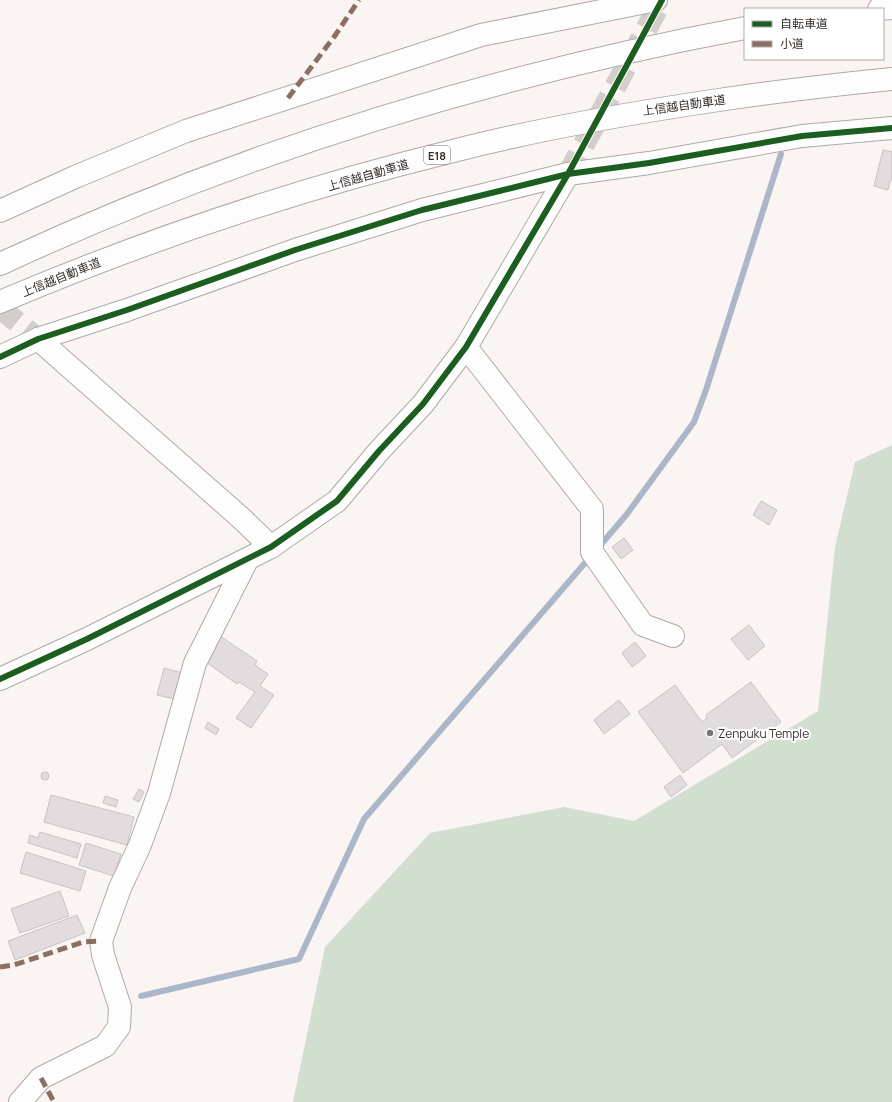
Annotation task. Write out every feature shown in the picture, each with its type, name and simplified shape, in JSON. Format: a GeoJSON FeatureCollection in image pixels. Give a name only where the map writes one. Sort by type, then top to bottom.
{"type":"FeatureCollection","features":[{"type":"Feature","properties":{"kind":"main road"},"geometry":{"type":"LineString","coordinates":[[0,211],[75,177],[186,131],[481,35],[656,0]]}},
{"type":"Feature","properties":{"kind":"main road"},"geometry":{"type":"LineString","coordinates":[[0,264],[124,210],[218,173],[403,110],[591,60],[686,39],[744,28]]}},
{"type":"Feature","properties":{"kind":"main road","name":"上信越自動車道"},"geometry":{"type":"LineString","coordinates":[[0,302],[90,265],[177,234],[332,185],[453,151],[637,112],[839,84],[892,79]]}},
{"type":"Feature","properties":{"kind":"main road"},"geometry":{"type":"LineString","coordinates":[[0,357],[38,339],[127,310],[295,250],[422,210],[568,174],[649,163],[802,136],[892,128]]}},
{"type":"Feature","properties":{"kind":"main road"},"geometry":{"type":"LineString","coordinates":[[0,679],[87,639],[271,548],[337,501],[379,451],[423,404],[466,347],[568,174]]}},
{"type":"Feature","properties":{"kind":"main road"},"geometry":{"type":"LineString","coordinates":[[38,339],[241,518],[271,548]]}},
{"type":"Feature","properties":{"kind":"main road"},"geometry":{"type":"LineString","coordinates":[[466,347],[592,509],[592,552],[643,625],[673,636]]}},
{"type":"Feature","properties":{"kind":"main road"},"geometry":{"type":"LineString","coordinates":[[20,1102],[41,1078],[105,1046],[119,1027],[120,1007],[104,955],[102,941],[120,888],[140,845],[159,793],[195,663],[247,560]]}},
{"type":"Feature","properties":{"kind":"green space"},"geometry":{"type":"Polygon","coordinates":[[[892,445],[892,1102],[293,1102],[325,947],[430,833],[564,807],[634,821],[818,711],[835,547],[855,462],[892,445]]]}},
{"type":"Feature","properties":{"kind":"building"},"geometry":{"type":"Polygon","coordinates":[[[883,150],[892,152],[892,180],[890,180],[888,190],[874,186],[883,150]]]}},
{"type":"Feature","properties":{"kind":"building"},"geometry":{"type":"Polygon","coordinates":[[[761,501],[777,510],[769,525],[753,515],[761,501]]]}},
{"type":"Feature","properties":{"kind":"building"},"geometry":{"type":"Polygon","coordinates":[[[624,538],[633,550],[621,559],[612,547],[624,538]]]}},
{"type":"Feature","properties":{"kind":"building"},"geometry":{"type":"Polygon","coordinates":[[[749,625],[765,646],[748,660],[731,639],[749,625]]]}},
{"type":"Feature","properties":{"kind":"building"},"geometry":{"type":"Polygon","coordinates":[[[220,636],[257,661],[255,665],[268,674],[260,686],[274,695],[251,728],[236,718],[255,692],[239,682],[237,684],[203,660],[220,636]]]}},
{"type":"Feature","properties":{"kind":"building"},"geometry":{"type":"Polygon","coordinates":[[[635,642],[646,656],[632,667],[622,653],[635,642]]]}},
{"type":"Feature","properties":{"kind":"building"},"geometry":{"type":"Polygon","coordinates":[[[164,668],[186,674],[179,700],[157,695],[164,668]]]}},
{"type":"Feature","properties":{"kind":"building","name":"Zenpuku Temple"},"geometry":{"type":"Polygon","coordinates":[[[751,682],[781,722],[732,758],[722,744],[683,773],[638,712],[675,685],[702,722],[707,718],[706,715],[751,682]]]}},
{"type":"Feature","properties":{"kind":"building"},"geometry":{"type":"Polygon","coordinates":[[[619,700],[630,714],[604,734],[594,720],[619,700]]]}},
{"type":"Feature","properties":{"kind":"building"},"geometry":{"type":"Polygon","coordinates":[[[208,722],[219,729],[216,735],[205,728],[208,722]]]}},
{"type":"Feature","properties":{"kind":"building"},"geometry":{"type":"Polygon","coordinates":[[[45,772],[48,773],[48,779],[45,780],[42,779],[41,776],[42,773],[45,772]]]}},
{"type":"Feature","properties":{"kind":"building"},"geometry":{"type":"Polygon","coordinates":[[[680,775],[687,785],[671,797],[664,787],[680,775]]]}},
{"type":"Feature","properties":{"kind":"building"},"geometry":{"type":"Polygon","coordinates":[[[139,789],[144,792],[139,802],[133,799],[139,789]]]}},
{"type":"Feature","properties":{"kind":"building"},"geometry":{"type":"Polygon","coordinates":[[[51,795],[134,817],[127,845],[44,822],[51,795]]]}},
{"type":"Feature","properties":{"kind":"building"},"geometry":{"type":"Polygon","coordinates":[[[105,796],[118,800],[116,807],[103,803],[105,796]]]}},
{"type":"Feature","properties":{"kind":"building"},"geometry":{"type":"Polygon","coordinates":[[[40,832],[81,844],[77,858],[28,843],[30,835],[38,838],[40,832]]]}},
{"type":"Feature","properties":{"kind":"building"},"geometry":{"type":"Polygon","coordinates":[[[86,843],[121,854],[114,876],[79,865],[86,843]]]}},
{"type":"Feature","properties":{"kind":"building"},"geometry":{"type":"Polygon","coordinates":[[[26,852],[86,871],[80,891],[20,873],[26,852]]]}},
{"type":"Feature","properties":{"kind":"building"},"geometry":{"type":"Polygon","coordinates":[[[60,891],[69,916],[20,933],[11,909],[60,891]]]}},
{"type":"Feature","properties":{"kind":"building"},"geometry":{"type":"Polygon","coordinates":[[[77,915],[85,933],[15,960],[8,941],[77,915]]]}},
{"type":"Feature","properties":{"kind":"waterway"},"geometry":{"type":"LineString","coordinates":[[598,548],[627,514],[694,422],[706,390],[781,154]]}},
{"type":"Feature","properties":{"kind":"waterway"},"geometry":{"type":"LineString","coordinates":[[141,996],[299,959],[364,819],[591,556]]}},
{"type":"Feature","properties":{"kind":"tunnel"},"geometry":{"type":"LineString","coordinates":[[568,174],[662,0]]}},
{"type":"Feature","properties":{"kind":"tunnel"},"geometry":{"type":"LineString","coordinates":[[0,308],[38,339]]}},
{"type":"Feature","properties":{"kind":"marked path"},"geometry":{"type":"LineString","coordinates":[[288,98],[334,37],[359,0]]}},
{"type":"Feature","properties":{"kind":"marked path"},"geometry":{"type":"LineString","coordinates":[[0,967],[14,965],[83,942],[101,941]]}},
{"type":"Feature","properties":{"kind":"marked path"},"geometry":{"type":"LineString","coordinates":[[41,1078],[54,1102]]}},
{"type":"Feature","properties":{"kind":"cycle path"},"geometry":{"type":"LineString","coordinates":[[0,679],[87,639],[271,547],[337,501],[379,451],[423,404],[466,347],[568,174],[662,0]]}},
{"type":"Feature","properties":{"kind":"cycle path"},"geometry":{"type":"LineString","coordinates":[[0,357],[38,339],[127,310],[295,250],[422,210],[568,174],[649,163],[802,136],[892,128]]}},
{"type":"Feature","properties":{"kind":"place","name":"Zenpuku Temple"},"geometry":{"type":"Point","coordinates":[710,733]}}]}
